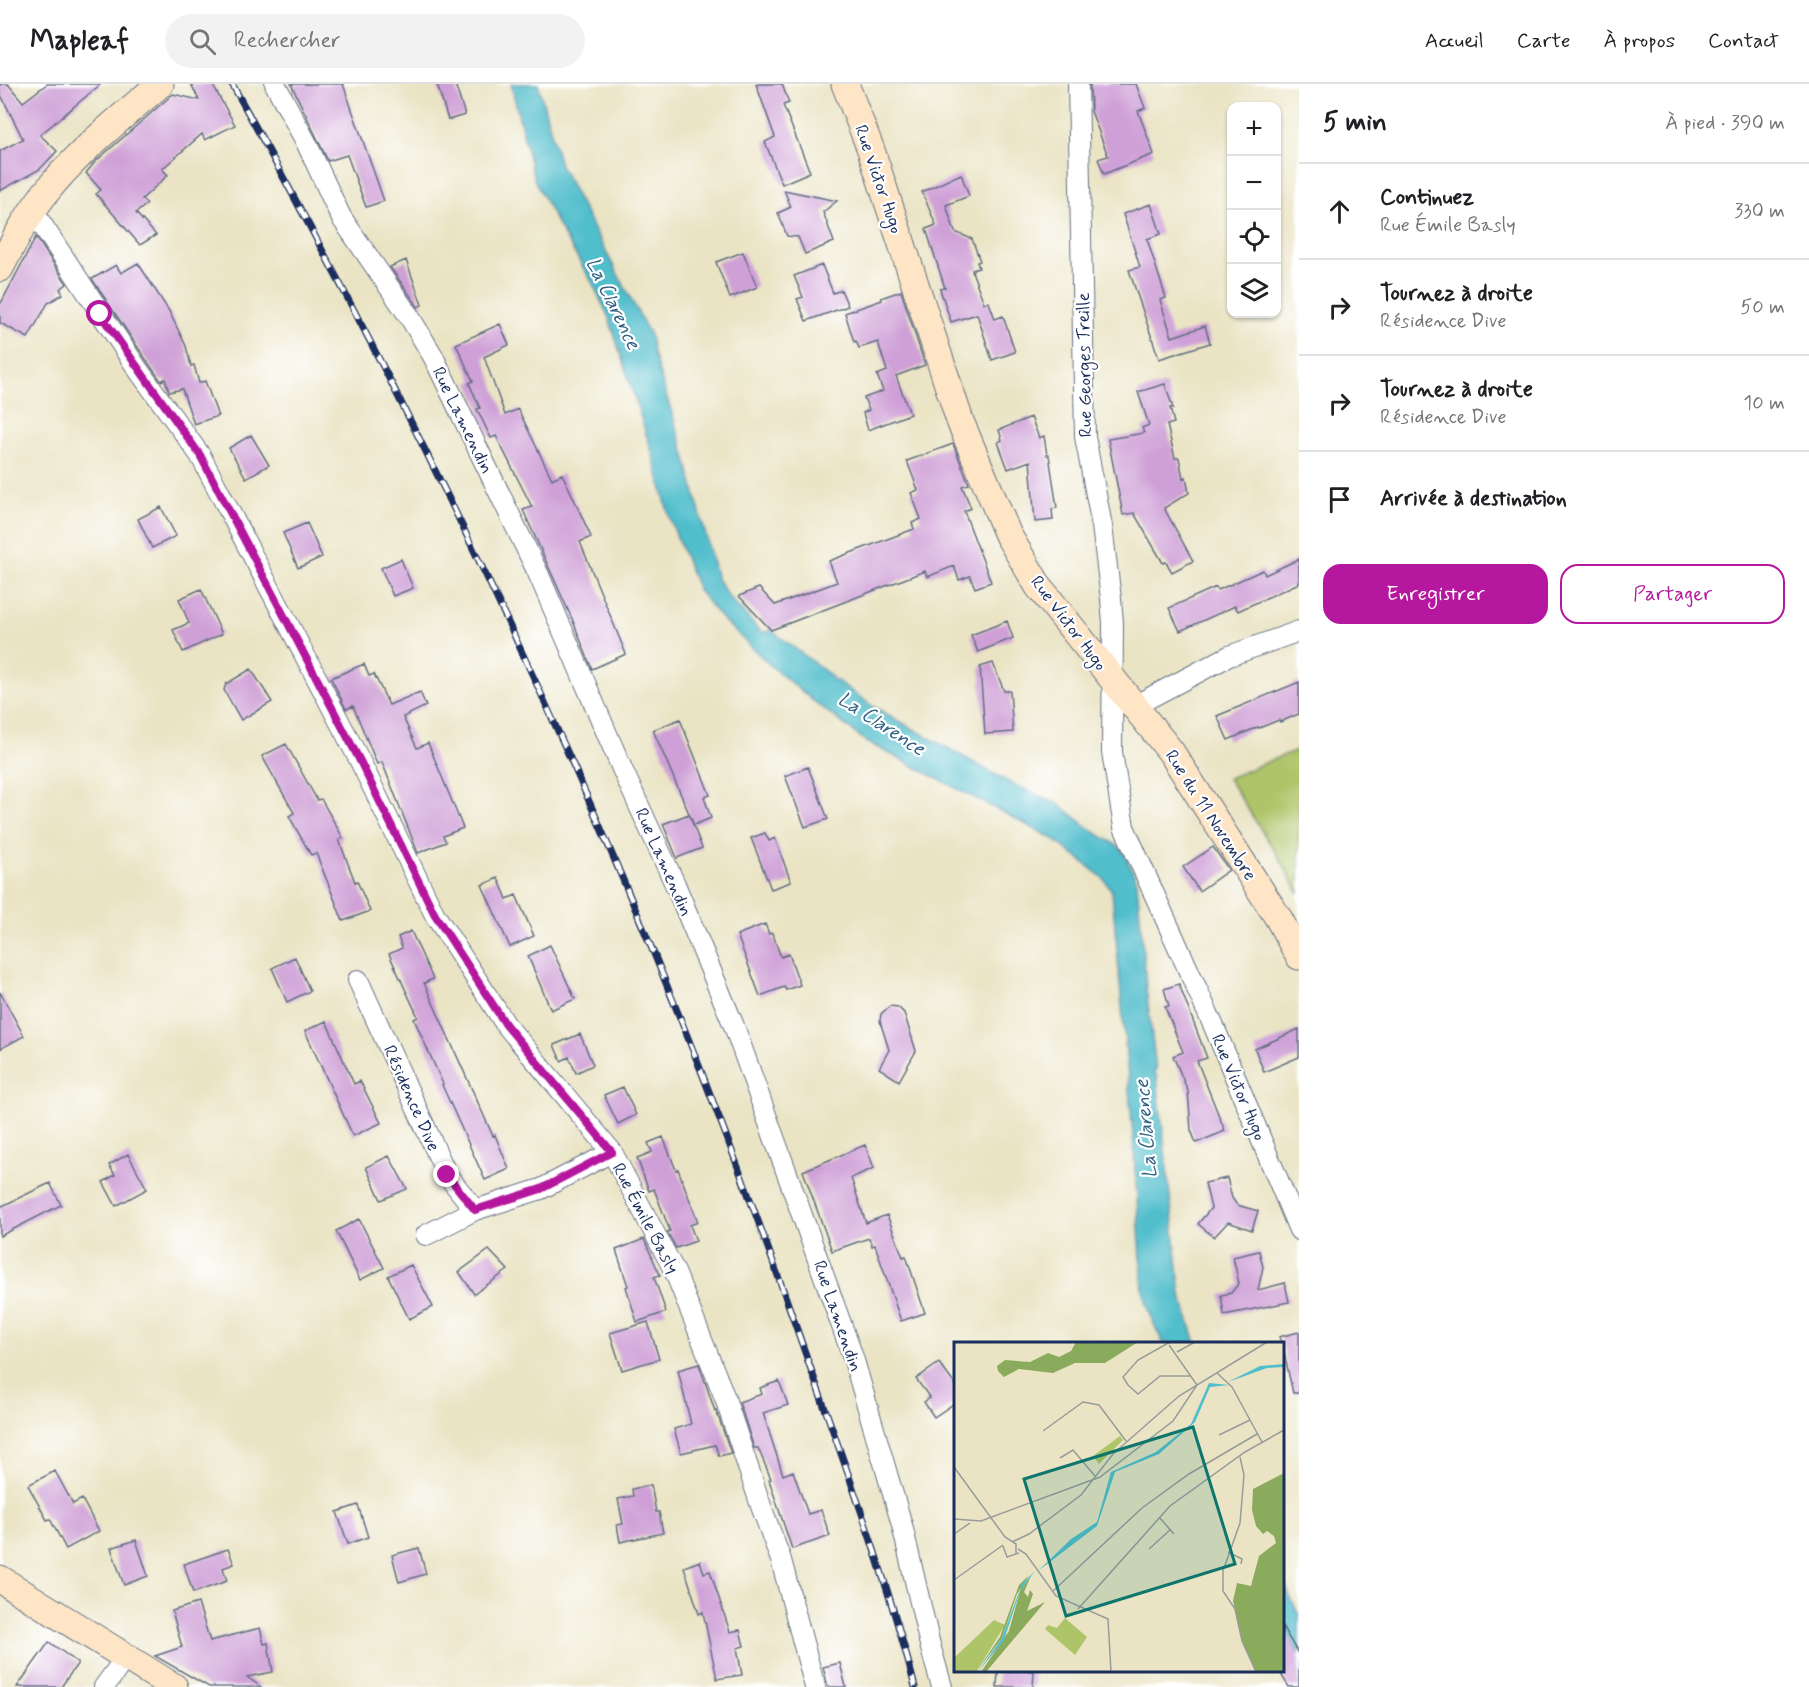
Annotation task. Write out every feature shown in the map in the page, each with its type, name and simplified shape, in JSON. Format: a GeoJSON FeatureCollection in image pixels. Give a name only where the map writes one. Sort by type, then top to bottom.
{"type":"FeatureCollection","features":[{"type":"Feature","properties":{"kind":"main road"},"geometry":{"type":"LineString","coordinates":[[0,268],[31,213],[58,178],[104,133],[160,84]]}},
{"type":"Feature","properties":{"kind":"main road","name":"Rue Victor Hugo"},"geometry":{"type":"LineString","coordinates":[[845,84],[871,150],[960,421],[1008,535],[1039,587],[1112,681]]}},
{"type":"Feature","properties":{"kind":"main road","name":"Rue du 11 Novembre"},"geometry":{"type":"LineString","coordinates":[[1112,681],[1171,752],[1279,919],[1299,956]]}},
{"type":"Feature","properties":{"kind":"main road"},"geometry":{"type":"LineString","coordinates":[[0,1579],[174,1687]]}},
{"type":"Feature","properties":{"kind":"street","name":"Rue Lamendin"},"geometry":{"type":"LineString","coordinates":[[275,84],[306,142],[341,217],[409,316],[433,356],[538,573],[623,771],[675,884],[725,1004],[853,1357],[902,1525],[942,1687]]}},
{"type":"Feature","properties":{"kind":"street","name":"Rue Georges Treille"},"geometry":{"type":"LineString","coordinates":[[1078,84],[1084,437],[1102,526],[1108,572],[1113,622],[1112,681]]}},
{"type":"Feature","properties":{"kind":"street","name":"Rue Émile Basly"},"geometry":{"type":"LineString","coordinates":[[31,213],[39,220],[139,371],[200,455],[354,751],[441,925],[506,1025],[612,1152],[675,1272],[721,1388],[781,1560],[815,1687]]}},
{"type":"Feature","properties":{"kind":"street"},"geometry":{"type":"LineString","coordinates":[[1134,706],[1229,656],[1299,631]]}},
{"type":"Feature","properties":{"kind":"street","name":"Rue Victor Hugo"},"geometry":{"type":"LineString","coordinates":[[1112,681],[1112,752],[1124,827],[1215,1029],[1299,1230]]}},
{"type":"Feature","properties":{"kind":"street","name":"Résidence Dive"},"geometry":{"type":"LineString","coordinates":[[358,980],[447,1175],[475,1210]]}},
{"type":"Feature","properties":{"kind":"street"},"geometry":{"type":"LineString","coordinates":[[426,1235],[475,1210],[541,1189],[612,1152]]}},
{"type":"Feature","properties":{"kind":"street"},"geometry":{"type":"LineString","coordinates":[[104,1687],[126,1657]]}},
{"type":"Feature","properties":{"kind":"green space"},"geometry":{"type":"Polygon","coordinates":[[[1299,749],[1299,894],[1283,864],[1228,778],[1299,749]]]}},
{"type":"Feature","properties":{"kind":"water","name":"La Clarence"},"geometry":{"type":"Polygon","coordinates":[[[511,84],[538,84],[560,165],[650,335],[653,353],[685,455],[717,579],[730,599],[762,633],[771,630],[830,675],[834,681],[836,680],[874,707],[1014,785],[1057,803],[1093,831],[1120,847],[1126,857],[1137,881],[1146,988],[1156,1069],[1154,1070],[1157,1078],[1181,1295],[1196,1342],[1163,1342],[1143,1291],[1133,1136],[1112,891],[1103,878],[1052,838],[867,742],[772,667],[720,617],[698,590],[670,519],[652,452],[609,318],[592,282],[560,229],[534,179],[511,84]]]}},
{"type":"Feature","properties":{"kind":"water"},"geometry":{"type":"Polygon","coordinates":[[[1284,1578],[1289,1595],[1299,1615],[1299,1655],[1284,1628],[1284,1578]]]}},
{"type":"Feature","properties":{"kind":"building"},"geometry":{"type":"Polygon","coordinates":[[[0,84],[8,84],[23,102],[47,84],[101,84],[40,135],[57,151],[40,169],[0,191],[0,151],[23,139],[0,93],[0,84]]]}},
{"type":"Feature","properties":{"kind":"building"},"geometry":{"type":"Polygon","coordinates":[[[191,84],[212,84],[235,125],[205,140],[202,134],[162,169],[168,175],[142,199],[147,204],[136,213],[156,235],[140,245],[96,194],[101,190],[86,173],[96,161],[173,94],[199,100],[191,84]]]}},
{"type":"Feature","properties":{"kind":"building"},"geometry":{"type":"Polygon","coordinates":[[[291,84],[343,84],[384,201],[366,207],[347,155],[328,161],[291,84]]]}},
{"type":"Feature","properties":{"kind":"building"},"geometry":{"type":"Polygon","coordinates":[[[437,84],[455,84],[465,115],[448,120],[437,84]]]}},
{"type":"Feature","properties":{"kind":"building"},"geometry":{"type":"Polygon","coordinates":[[[756,84],[782,84],[789,103],[783,105],[810,172],[782,184],[765,142],[775,137],[756,84]]]}},
{"type":"Feature","properties":{"kind":"building"},"geometry":{"type":"Polygon","coordinates":[[[1090,84],[1136,84],[1145,108],[1138,111],[1154,154],[1104,174],[1098,159],[1108,156],[1091,111],[1090,84]]]}},
{"type":"Feature","properties":{"kind":"building"},"geometry":{"type":"Polygon","coordinates":[[[961,174],[969,196],[946,205],[955,232],[972,239],[980,261],[977,262],[979,268],[972,270],[984,303],[989,302],[995,319],[1003,316],[1015,352],[992,360],[977,314],[951,322],[940,289],[945,288],[926,229],[936,225],[922,192],[961,174]]]}},
{"type":"Feature","properties":{"kind":"building"},"geometry":{"type":"Polygon","coordinates":[[[784,190],[837,201],[823,212],[834,242],[805,254],[798,237],[787,236],[778,213],[791,207],[784,190]]]}},
{"type":"Feature","properties":{"kind":"building"},"geometry":{"type":"Polygon","coordinates":[[[1151,204],[1161,234],[1147,239],[1166,298],[1160,300],[1172,337],[1205,326],[1210,343],[1159,359],[1129,270],[1140,267],[1123,214],[1151,204]]]}},
{"type":"Feature","properties":{"kind":"building"},"geometry":{"type":"Polygon","coordinates":[[[36,237],[67,284],[60,289],[63,294],[48,303],[28,338],[0,323],[0,305],[36,237]]]}},
{"type":"Feature","properties":{"kind":"building"},"geometry":{"type":"Polygon","coordinates":[[[743,252],[757,287],[730,298],[716,262],[743,252]]]}},
{"type":"Feature","properties":{"kind":"building"},"geometry":{"type":"Polygon","coordinates":[[[406,260],[422,305],[418,307],[390,267],[406,260]]]}},
{"type":"Feature","properties":{"kind":"building"},"geometry":{"type":"Polygon","coordinates":[[[138,263],[169,311],[186,346],[191,366],[194,365],[199,383],[205,381],[218,416],[194,424],[182,389],[169,392],[165,379],[161,381],[92,279],[116,265],[121,273],[138,263]]]}},
{"type":"Feature","properties":{"kind":"building"},"geometry":{"type":"Polygon","coordinates":[[[822,265],[833,293],[841,290],[848,306],[806,321],[797,299],[803,297],[794,276],[822,265]]]}},
{"type":"Feature","properties":{"kind":"building"},"geometry":{"type":"Polygon","coordinates":[[[901,291],[925,365],[896,376],[910,414],[868,430],[863,413],[869,410],[864,398],[883,391],[877,375],[887,371],[878,342],[859,348],[856,341],[854,342],[845,313],[901,291]]]}},
{"type":"Feature","properties":{"kind":"building"},"geometry":{"type":"Polygon","coordinates":[[[500,324],[509,345],[484,357],[505,415],[518,409],[552,479],[562,474],[591,537],[580,542],[626,654],[592,669],[523,510],[532,507],[496,436],[491,438],[477,409],[480,408],[469,383],[473,381],[456,344],[500,324]]]}},
{"type":"Feature","properties":{"kind":"building"},"geometry":{"type":"Polygon","coordinates":[[[1165,384],[1173,408],[1170,408],[1174,423],[1167,425],[1175,458],[1179,458],[1189,493],[1164,508],[1193,561],[1172,572],[1166,562],[1163,563],[1134,513],[1123,515],[1108,439],[1144,433],[1142,428],[1149,425],[1138,392],[1165,384]]]}},
{"type":"Feature","properties":{"kind":"building"},"geometry":{"type":"Polygon","coordinates":[[[1031,417],[1039,438],[1044,436],[1047,455],[1049,455],[1057,508],[1052,509],[1053,520],[1035,522],[1030,461],[1008,469],[998,442],[1002,440],[999,430],[1031,417]]]}},
{"type":"Feature","properties":{"kind":"building"},"geometry":{"type":"Polygon","coordinates":[[[251,435],[269,465],[246,478],[229,448],[251,435]]]}},
{"type":"Feature","properties":{"kind":"building"},"geometry":{"type":"Polygon","coordinates":[[[953,444],[969,484],[962,486],[971,508],[964,511],[991,582],[975,588],[970,576],[959,580],[954,566],[927,577],[925,571],[771,630],[739,596],[759,588],[775,605],[837,582],[829,561],[914,529],[912,523],[921,519],[911,493],[918,490],[907,461],[953,444]]]}},
{"type":"Feature","properties":{"kind":"building"},"geometry":{"type":"Polygon","coordinates":[[[161,507],[176,536],[152,548],[138,519],[161,507]]]}},
{"type":"Feature","properties":{"kind":"building"},"geometry":{"type":"Polygon","coordinates":[[[307,523],[322,557],[298,568],[283,533],[307,523]]]}},
{"type":"Feature","properties":{"kind":"building"},"geometry":{"type":"Polygon","coordinates":[[[401,559],[413,588],[393,596],[381,568],[401,559]]]}},
{"type":"Feature","properties":{"kind":"building"},"geometry":{"type":"Polygon","coordinates":[[[1299,559],[1299,583],[1238,611],[1235,606],[1180,631],[1169,608],[1216,587],[1218,590],[1263,570],[1265,575],[1299,559]]]}},
{"type":"Feature","properties":{"kind":"building"},"geometry":{"type":"Polygon","coordinates":[[[201,589],[222,634],[183,652],[173,630],[189,623],[179,599],[201,589]]]}},
{"type":"Feature","properties":{"kind":"building"},"geometry":{"type":"Polygon","coordinates":[[[1007,621],[1013,638],[978,652],[971,635],[1007,621]]]}},
{"type":"Feature","properties":{"kind":"building"},"geometry":{"type":"Polygon","coordinates":[[[993,663],[1004,691],[1010,691],[1013,732],[985,734],[980,667],[993,663]]]}},
{"type":"Feature","properties":{"kind":"building"},"geometry":{"type":"Polygon","coordinates":[[[364,664],[369,676],[374,674],[389,705],[420,692],[426,706],[403,717],[417,748],[428,743],[463,828],[443,836],[446,842],[418,853],[382,762],[377,764],[353,706],[346,709],[331,678],[364,664]]]}},
{"type":"Feature","properties":{"kind":"building"},"geometry":{"type":"Polygon","coordinates":[[[251,669],[272,702],[241,720],[224,690],[226,684],[251,669]]]}},
{"type":"Feature","properties":{"kind":"building"},"geometry":{"type":"Polygon","coordinates":[[[1299,682],[1299,714],[1280,722],[1279,720],[1258,727],[1228,740],[1217,716],[1299,682]]]}},
{"type":"Feature","properties":{"kind":"building"},"geometry":{"type":"Polygon","coordinates":[[[680,719],[710,795],[704,797],[711,818],[694,825],[653,730],[680,719]]]}},
{"type":"Feature","properties":{"kind":"building"},"geometry":{"type":"Polygon","coordinates":[[[286,744],[317,800],[321,799],[343,838],[339,840],[355,882],[357,881],[370,911],[343,921],[316,853],[311,855],[289,816],[294,813],[262,756],[286,744]]]}},
{"type":"Feature","properties":{"kind":"building"},"geometry":{"type":"Polygon","coordinates":[[[808,767],[828,819],[805,827],[785,776],[808,767]]]}},
{"type":"Feature","properties":{"kind":"building"},"geometry":{"type":"Polygon","coordinates":[[[689,814],[702,848],[677,858],[663,824],[689,814]]]}},
{"type":"Feature","properties":{"kind":"building"},"geometry":{"type":"Polygon","coordinates":[[[765,833],[769,841],[775,838],[791,882],[771,889],[751,838],[765,833]]]}},
{"type":"Feature","properties":{"kind":"building"},"geometry":{"type":"Polygon","coordinates":[[[1213,847],[1229,870],[1199,891],[1183,867],[1213,847]]]}},
{"type":"Feature","properties":{"kind":"building"},"geometry":{"type":"Polygon","coordinates":[[[498,878],[507,899],[516,895],[534,936],[510,947],[482,885],[498,878]]]}},
{"type":"Feature","properties":{"kind":"building"},"geometry":{"type":"Polygon","coordinates":[[[765,924],[769,934],[772,933],[781,957],[789,954],[800,985],[786,990],[784,987],[760,996],[737,935],[765,924]]]}},
{"type":"Feature","properties":{"kind":"building"},"geometry":{"type":"Polygon","coordinates":[[[411,931],[433,979],[424,983],[509,1169],[485,1180],[442,1085],[414,1019],[418,1017],[389,954],[402,948],[398,937],[411,931]]]}},
{"type":"Feature","properties":{"kind":"building"},"geometry":{"type":"Polygon","coordinates":[[[550,945],[575,999],[551,1010],[528,956],[550,945]]]}},
{"type":"Feature","properties":{"kind":"building"},"geometry":{"type":"Polygon","coordinates":[[[295,957],[310,991],[287,1002],[272,968],[295,957]]]}},
{"type":"Feature","properties":{"kind":"building"},"geometry":{"type":"Polygon","coordinates":[[[1179,984],[1207,1058],[1197,1061],[1225,1131],[1196,1143],[1191,1130],[1188,1091],[1173,1056],[1183,1052],[1165,1007],[1169,1006],[1164,989],[1179,984]]]}},
{"type":"Feature","properties":{"kind":"building"},"geometry":{"type":"Polygon","coordinates":[[[0,992],[24,1036],[0,1049],[0,992]]]}},
{"type":"Feature","properties":{"kind":"building"},"geometry":{"type":"Polygon","coordinates":[[[890,1006],[898,1007],[904,1013],[916,1051],[899,1081],[879,1068],[889,1050],[880,1021],[881,1014],[890,1006]]]}},
{"type":"Feature","properties":{"kind":"building"},"geometry":{"type":"Polygon","coordinates":[[[326,1021],[354,1084],[360,1081],[381,1123],[353,1136],[305,1031],[326,1021]]]}},
{"type":"Feature","properties":{"kind":"building"},"geometry":{"type":"Polygon","coordinates":[[[1299,1029],[1299,1057],[1264,1072],[1255,1049],[1299,1029]]]}},
{"type":"Feature","properties":{"kind":"building"},"geometry":{"type":"Polygon","coordinates":[[[580,1034],[593,1065],[576,1073],[569,1057],[561,1061],[554,1045],[580,1034]]]}},
{"type":"Feature","properties":{"kind":"building"},"geometry":{"type":"Polygon","coordinates":[[[623,1087],[636,1115],[618,1124],[604,1095],[623,1087]]]}},
{"type":"Feature","properties":{"kind":"building"},"geometry":{"type":"Polygon","coordinates":[[[663,1137],[698,1222],[690,1225],[696,1241],[676,1248],[667,1232],[670,1231],[654,1189],[649,1191],[637,1158],[652,1152],[648,1143],[663,1137]]]}},
{"type":"Feature","properties":{"kind":"building"},"geometry":{"type":"Polygon","coordinates":[[[865,1145],[874,1168],[851,1178],[866,1223],[887,1215],[903,1257],[906,1256],[925,1313],[901,1321],[875,1245],[872,1246],[869,1238],[832,1251],[803,1171],[865,1145]]]}},
{"type":"Feature","properties":{"kind":"building"},"geometry":{"type":"Polygon","coordinates":[[[128,1154],[147,1189],[116,1206],[103,1182],[115,1175],[109,1165],[128,1154]]]}},
{"type":"Feature","properties":{"kind":"building"},"geometry":{"type":"Polygon","coordinates":[[[389,1156],[407,1189],[381,1200],[366,1167],[389,1156]]]}},
{"type":"Feature","properties":{"kind":"building"},"geometry":{"type":"Polygon","coordinates":[[[1227,1178],[1232,1198],[1237,1205],[1258,1211],[1252,1230],[1228,1222],[1214,1237],[1198,1224],[1211,1208],[1205,1183],[1227,1178]]]}},
{"type":"Feature","properties":{"kind":"building"},"geometry":{"type":"Polygon","coordinates":[[[50,1183],[61,1205],[0,1236],[0,1207],[50,1183]]]}},
{"type":"Feature","properties":{"kind":"building"},"geometry":{"type":"Polygon","coordinates":[[[359,1219],[384,1268],[360,1280],[336,1231],[359,1219]]]}},
{"type":"Feature","properties":{"kind":"building"},"geometry":{"type":"Polygon","coordinates":[[[644,1239],[660,1275],[654,1277],[666,1312],[637,1322],[616,1250],[644,1239]]]}},
{"type":"Feature","properties":{"kind":"building"},"geometry":{"type":"Polygon","coordinates":[[[489,1250],[508,1270],[474,1294],[459,1272],[489,1250]]]}},
{"type":"Feature","properties":{"kind":"building"},"geometry":{"type":"Polygon","coordinates":[[[1259,1251],[1263,1267],[1258,1290],[1285,1283],[1289,1302],[1224,1315],[1221,1295],[1231,1293],[1239,1283],[1233,1257],[1259,1251]]]}},
{"type":"Feature","properties":{"kind":"building"},"geometry":{"type":"Polygon","coordinates":[[[411,1265],[433,1307],[409,1319],[388,1276],[411,1265]]]}},
{"type":"Feature","properties":{"kind":"building"},"geometry":{"type":"Polygon","coordinates":[[[648,1322],[659,1359],[622,1370],[610,1333],[648,1322]]]}},
{"type":"Feature","properties":{"kind":"building"},"geometry":{"type":"Polygon","coordinates":[[[1299,1332],[1299,1393],[1293,1393],[1284,1353],[1284,1342],[1281,1342],[1279,1337],[1299,1332]]]}},
{"type":"Feature","properties":{"kind":"building"},"geometry":{"type":"Polygon","coordinates":[[[939,1363],[954,1383],[954,1403],[934,1417],[924,1402],[930,1398],[916,1379],[939,1363]]]}},
{"type":"Feature","properties":{"kind":"building"},"geometry":{"type":"Polygon","coordinates":[[[699,1364],[731,1453],[719,1456],[715,1445],[681,1453],[674,1429],[691,1424],[678,1370],[699,1364]]]}},
{"type":"Feature","properties":{"kind":"building"},"geometry":{"type":"Polygon","coordinates":[[[779,1381],[788,1405],[763,1413],[783,1475],[793,1471],[808,1514],[821,1510],[830,1536],[792,1549],[769,1480],[771,1479],[758,1448],[754,1448],[739,1402],[762,1394],[760,1388],[779,1381]]]}},
{"type":"Feature","properties":{"kind":"building"},"geometry":{"type":"Polygon","coordinates":[[[55,1471],[73,1504],[82,1499],[99,1531],[66,1549],[28,1485],[55,1471]]]}},
{"type":"Feature","properties":{"kind":"building"},"geometry":{"type":"Polygon","coordinates":[[[651,1485],[663,1533],[620,1542],[617,1525],[623,1524],[618,1499],[633,1496],[632,1489],[651,1485]]]}},
{"type":"Feature","properties":{"kind":"building"},"geometry":{"type":"Polygon","coordinates":[[[358,1505],[368,1537],[348,1544],[337,1512],[358,1505]]]}},
{"type":"Feature","properties":{"kind":"building"},"geometry":{"type":"Polygon","coordinates":[[[136,1540],[148,1576],[124,1585],[111,1548],[136,1540]]]}},
{"type":"Feature","properties":{"kind":"building"},"geometry":{"type":"Polygon","coordinates":[[[419,1548],[426,1574],[399,1582],[392,1555],[419,1548]]]}},
{"type":"Feature","properties":{"kind":"building"},"geometry":{"type":"Polygon","coordinates":[[[228,1549],[234,1564],[223,1568],[227,1581],[193,1593],[184,1564],[228,1549]]]}},
{"type":"Feature","properties":{"kind":"building"},"geometry":{"type":"Polygon","coordinates":[[[700,1561],[704,1573],[710,1571],[730,1632],[740,1630],[744,1646],[737,1648],[742,1675],[717,1679],[703,1612],[699,1614],[684,1567],[700,1561]]]}},
{"type":"Feature","properties":{"kind":"building"},"geometry":{"type":"Polygon","coordinates":[[[198,1603],[210,1641],[260,1628],[264,1644],[268,1643],[273,1672],[247,1677],[261,1687],[209,1687],[155,1656],[182,1647],[172,1611],[198,1603]]]}},
{"type":"Feature","properties":{"kind":"building"},"geometry":{"type":"Polygon","coordinates":[[[1284,1629],[1299,1655],[1299,1687],[1289,1687],[1282,1676],[1284,1672],[1284,1629]]]}},
{"type":"Feature","properties":{"kind":"building"},"geometry":{"type":"Polygon","coordinates":[[[49,1642],[78,1663],[61,1687],[17,1687],[49,1642]]]}},
{"type":"Feature","properties":{"kind":"building"},"geometry":{"type":"Polygon","coordinates":[[[840,1663],[846,1687],[828,1687],[823,1667],[840,1663]]]}},
{"type":"Feature","properties":{"kind":"building"},"geometry":{"type":"Polygon","coordinates":[[[998,1672],[1034,1672],[1033,1687],[997,1687],[998,1672]]]}},
{"type":"Feature","properties":{"kind":"railway"},"geometry":{"type":"LineString","coordinates":[[232,84],[392,384],[540,690],[609,846],[736,1161],[858,1503],[915,1687]]}},
{"type":"Feature","properties":{"kind":"route"},"geometry":{"type":"LineString","coordinates":[[100,314],[200,455],[360,761],[435,915],[506,1025],[612,1152],[541,1189],[475,1210],[447,1175]]}}]}
